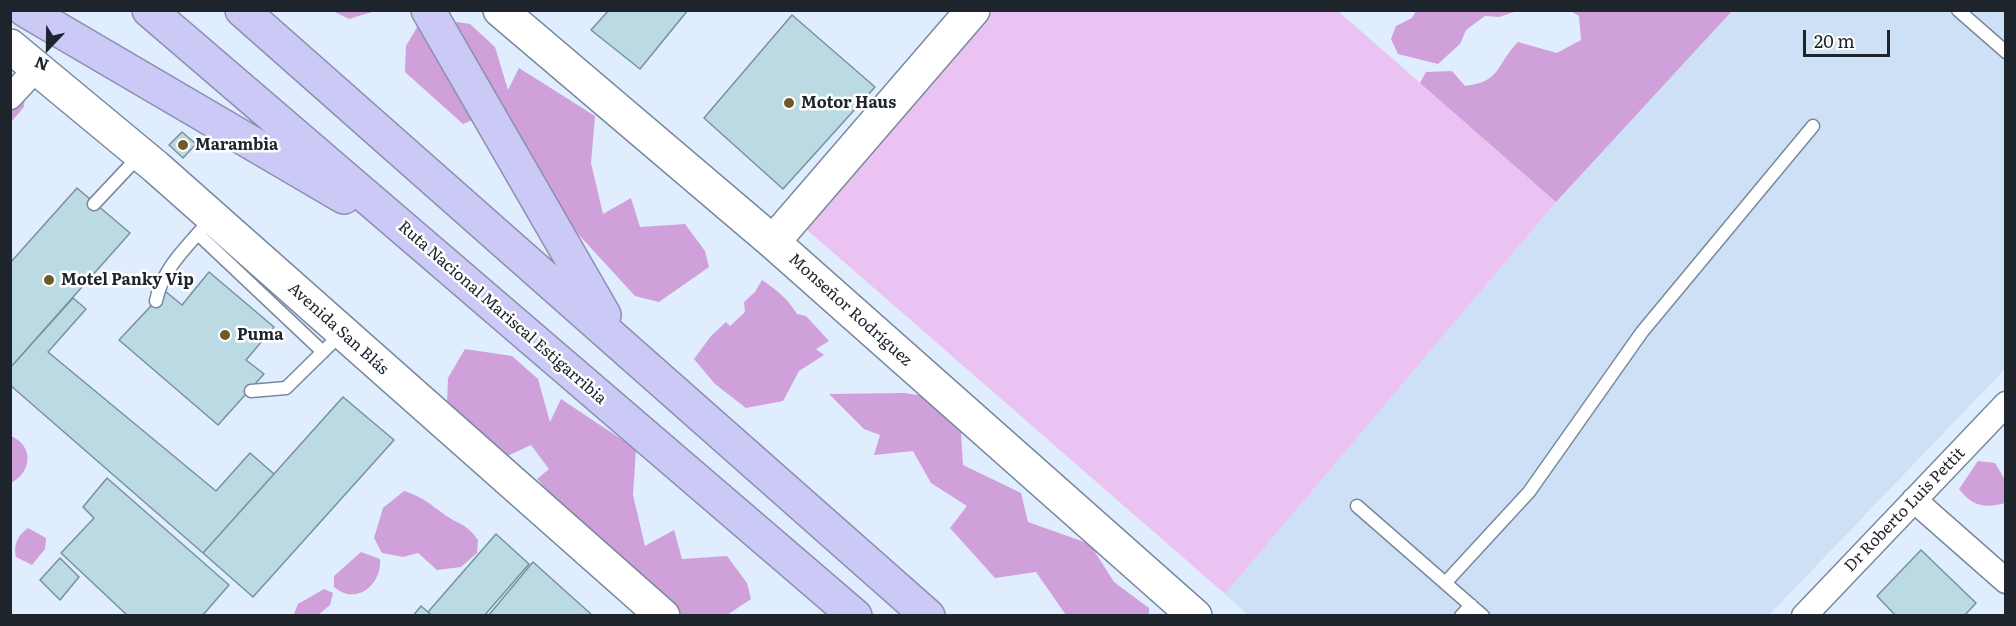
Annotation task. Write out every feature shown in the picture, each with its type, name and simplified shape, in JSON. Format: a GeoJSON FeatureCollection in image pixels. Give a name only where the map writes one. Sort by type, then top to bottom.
{"type":"FeatureCollection","features":[{"type":"Feature","properties":{"kind":"highway"},"geometry":{"type":"LineString","coordinates":[[25,10],[417,240]]}},
{"type":"Feature","properties":{"kind":"highway","name":"Ruta Nacional Mariscal Estigarribia"},"geometry":{"type":"LineString","coordinates":[[149,10],[855,615]]}},
{"type":"Feature","properties":{"kind":"highway"},"geometry":{"type":"LineString","coordinates":[[242,10],[619,340],[928,615]]}},
{"type":"Feature","properties":{"kind":"highway"},"geometry":{"type":"LineString","coordinates":[[428,10],[619,340]]}},
{"type":"Feature","properties":{"kind":"street","name":"Monseñor Rodríguez"},"geometry":{"type":"LineString","coordinates":[[500,10],[773,242],[1195,615]]}},
{"type":"Feature","properties":{"kind":"street"},"geometry":{"type":"LineString","coordinates":[[773,242],[973,10]]}},
{"type":"Feature","properties":{"kind":"street","name":"Avenida San Blás"},"geometry":{"type":"LineString","coordinates":[[10,46],[141,154],[205,226],[333,342],[663,615]]}},
{"type":"Feature","properties":{"kind":"street"},"geometry":{"type":"LineString","coordinates":[[10,97],[36,69]]}},
{"type":"Feature","properties":{"kind":"street","name":"Dr Roberto Luis Pettit"},"geometry":{"type":"LineString","coordinates":[[1804,615],[2006,404]]}},
{"type":"Feature","properties":{"kind":"street"},"geometry":{"type":"LineString","coordinates":[[1914,500],[2006,581]]}},
{"type":"Feature","properties":{"kind":"lane"},"geometry":{"type":"LineString","coordinates":[[1958,10],[2006,52]]}},
{"type":"Feature","properties":{"kind":"lane"},"geometry":{"type":"LineString","coordinates":[[1447,581],[1529,492],[1642,332],[1813,126]]}},
{"type":"Feature","properties":{"kind":"lane"},"geometry":{"type":"LineString","coordinates":[[94,204],[141,154]]}},
{"type":"Feature","properties":{"kind":"lane"},"geometry":{"type":"LineString","coordinates":[[156,301],[159,285],[168,268],[205,226]]}},
{"type":"Feature","properties":{"kind":"lane"},"geometry":{"type":"LineString","coordinates":[[251,391],[286,388],[333,342]]}},
{"type":"Feature","properties":{"kind":"lane"},"geometry":{"type":"LineString","coordinates":[[1357,506],[1484,615]]}},
{"type":"Feature","properties":{"kind":"lane"},"geometry":{"type":"LineString","coordinates":[[1461,615],[1471,605]]}},
{"type":"Feature","properties":{"kind":"shaded area"},"geometry":{"type":"Polygon","coordinates":[[[994,10],[1338,11],[1556,202],[1225,594],[805,228],[994,10]]]}},
{"type":"Feature","properties":{"kind":"shaded area"},"geometry":{"type":"Polygon","coordinates":[[[1416,10],[1517,11],[1499,17],[1485,16],[1466,30],[1460,44],[1438,64],[1398,54],[1391,39],[1396,26],[1412,18],[1416,10]]]}},
{"type":"Feature","properties":{"kind":"shaded area"},"geometry":{"type":"Polygon","coordinates":[[[333,11],[375,11],[349,19],[333,11]]]}},
{"type":"Feature","properties":{"kind":"shaded area"},"geometry":{"type":"Polygon","coordinates":[[[1571,11],[1732,11],[1556,202],[1420,83],[1426,72],[1452,71],[1465,86],[1477,84],[1497,71],[1518,42],[1557,53],[1581,40],[1579,16],[1571,11]]]}},
{"type":"Feature","properties":{"kind":"shaded area"},"geometry":{"type":"Polygon","coordinates":[[[1732,11],[2005,11],[2005,369],[1769,615],[1249,616],[1225,594],[1556,202],[1732,11]]]}},
{"type":"Feature","properties":{"kind":"shaded area"},"geometry":{"type":"Polygon","coordinates":[[[423,17],[470,24],[495,47],[508,90],[519,68],[595,116],[591,163],[603,214],[631,198],[640,227],[685,224],[705,251],[709,267],[659,302],[635,296],[568,223],[489,113],[463,124],[405,72],[406,46],[423,17]]]}},
{"type":"Feature","properties":{"kind":"shaded area"},"geometry":{"type":"Polygon","coordinates":[[[11,82],[25,95],[24,107],[11,122],[11,82]]]}},
{"type":"Feature","properties":{"kind":"shaded area"},"geometry":{"type":"Polygon","coordinates":[[[762,280],[782,295],[797,314],[806,316],[829,341],[816,349],[824,355],[799,371],[783,401],[746,408],[715,384],[694,359],[711,336],[726,322],[730,326],[745,312],[744,302],[755,292],[762,280]]]}},
{"type":"Feature","properties":{"kind":"shaded area"},"geometry":{"type":"Polygon","coordinates":[[[465,349],[512,356],[538,379],[550,422],[561,399],[636,449],[633,495],[645,546],[674,530],[682,559],[727,556],[747,583],[751,599],[727,615],[665,615],[537,479],[549,469],[531,445],[505,457],[447,404],[448,378],[465,349]]]}},
{"type":"Feature","properties":{"kind":"shaded area"},"geometry":{"type":"Polygon","coordinates":[[[904,393],[925,396],[961,432],[963,465],[1021,493],[1028,522],[1090,544],[1114,582],[1149,608],[1149,615],[1066,615],[1036,572],[995,578],[950,528],[967,506],[931,483],[913,451],[874,455],[880,435],[864,429],[829,394],[904,393]]]}},
{"type":"Feature","properties":{"kind":"shaded area"},"geometry":{"type":"Polygon","coordinates":[[[11,436],[24,446],[28,459],[23,472],[11,483],[11,436]]]}},
{"type":"Feature","properties":{"kind":"shaded area"},"geometry":{"type":"Polygon","coordinates":[[[1978,461],[1995,463],[2005,480],[2005,503],[1991,506],[1979,505],[1959,489],[1978,461]]]}},
{"type":"Feature","properties":{"kind":"shaded area"},"geometry":{"type":"Polygon","coordinates":[[[404,491],[426,501],[463,525],[478,540],[477,553],[461,567],[437,570],[418,553],[403,557],[382,553],[374,538],[383,508],[404,491]]]}},
{"type":"Feature","properties":{"kind":"shaded area"},"geometry":{"type":"Polygon","coordinates":[[[28,528],[46,538],[45,549],[32,565],[16,557],[15,553],[17,541],[28,528]]]}},
{"type":"Feature","properties":{"kind":"shaded area"},"geometry":{"type":"Polygon","coordinates":[[[361,552],[380,559],[377,577],[366,590],[359,593],[342,592],[334,587],[334,576],[361,552]]]}},
{"type":"Feature","properties":{"kind":"shaded area"},"geometry":{"type":"Polygon","coordinates":[[[324,589],[333,593],[330,605],[318,615],[283,615],[294,614],[298,604],[324,589]]]}},
{"type":"Feature","properties":{"kind":"building"},"geometry":{"type":"Polygon","coordinates":[[[609,10],[688,10],[640,69],[591,30],[609,10]]]}},
{"type":"Feature","properties":{"kind":"building","name":"Motor Haus"},"geometry":{"type":"Polygon","coordinates":[[[792,15],[875,87],[783,189],[704,118],[792,15]]]}},
{"type":"Feature","properties":{"kind":"building","name":"Marambia"},"geometry":{"type":"Polygon","coordinates":[[[182,132],[196,144],[183,158],[169,145],[182,132]]]}},
{"type":"Feature","properties":{"kind":"building","name":"Motel Panky Vip"},"geometry":{"type":"Polygon","coordinates":[[[77,188],[130,233],[10,368],[10,263],[77,188]]]}},
{"type":"Feature","properties":{"kind":"building"},"geometry":{"type":"Polygon","coordinates":[[[209,272],[274,327],[246,360],[264,374],[218,425],[119,340],[165,291],[182,305],[209,272]]]}},
{"type":"Feature","properties":{"kind":"building"},"geometry":{"type":"Polygon","coordinates":[[[73,298],[86,309],[48,352],[216,491],[250,453],[274,474],[203,553],[10,385],[10,368],[73,298]]]}},
{"type":"Feature","properties":{"kind":"building"},"geometry":{"type":"Polygon","coordinates":[[[343,397],[394,440],[253,597],[203,553],[343,397]]]}},
{"type":"Feature","properties":{"kind":"building"},"geometry":{"type":"Polygon","coordinates":[[[107,478],[229,585],[202,616],[128,616],[61,553],[94,518],[83,507],[107,478]]]}},
{"type":"Feature","properties":{"kind":"building"},"geometry":{"type":"Polygon","coordinates":[[[496,534],[529,564],[484,616],[432,616],[428,612],[496,534]]]}},
{"type":"Feature","properties":{"kind":"building"},"geometry":{"type":"Polygon","coordinates":[[[1921,550],[1976,603],[1964,616],[1896,616],[1877,596],[1921,550]]]}},
{"type":"Feature","properties":{"kind":"building"},"geometry":{"type":"Polygon","coordinates":[[[60,558],[79,577],[60,600],[40,580],[60,558]]]}},
{"type":"Feature","properties":{"kind":"building"},"geometry":{"type":"Polygon","coordinates":[[[533,562],[592,615],[592,616],[488,616],[533,562]]]}},
{"type":"Feature","properties":{"kind":"building"},"geometry":{"type":"Polygon","coordinates":[[[421,606],[428,612],[432,616],[413,616],[421,606]]]}},
{"type":"Feature","properties":{"kind":"place","name":"Motor Haus"},"geometry":{"type":"Point","coordinates":[789,103]}},
{"type":"Feature","properties":{"kind":"place","name":"Marambia"},"geometry":{"type":"Point","coordinates":[183,145]}},
{"type":"Feature","properties":{"kind":"place","name":"Motel Panky Vip"},"geometry":{"type":"Point","coordinates":[49,280]}},
{"type":"Feature","properties":{"kind":"place","name":"Puma"},"geometry":{"type":"Point","coordinates":[225,335]}}]}
